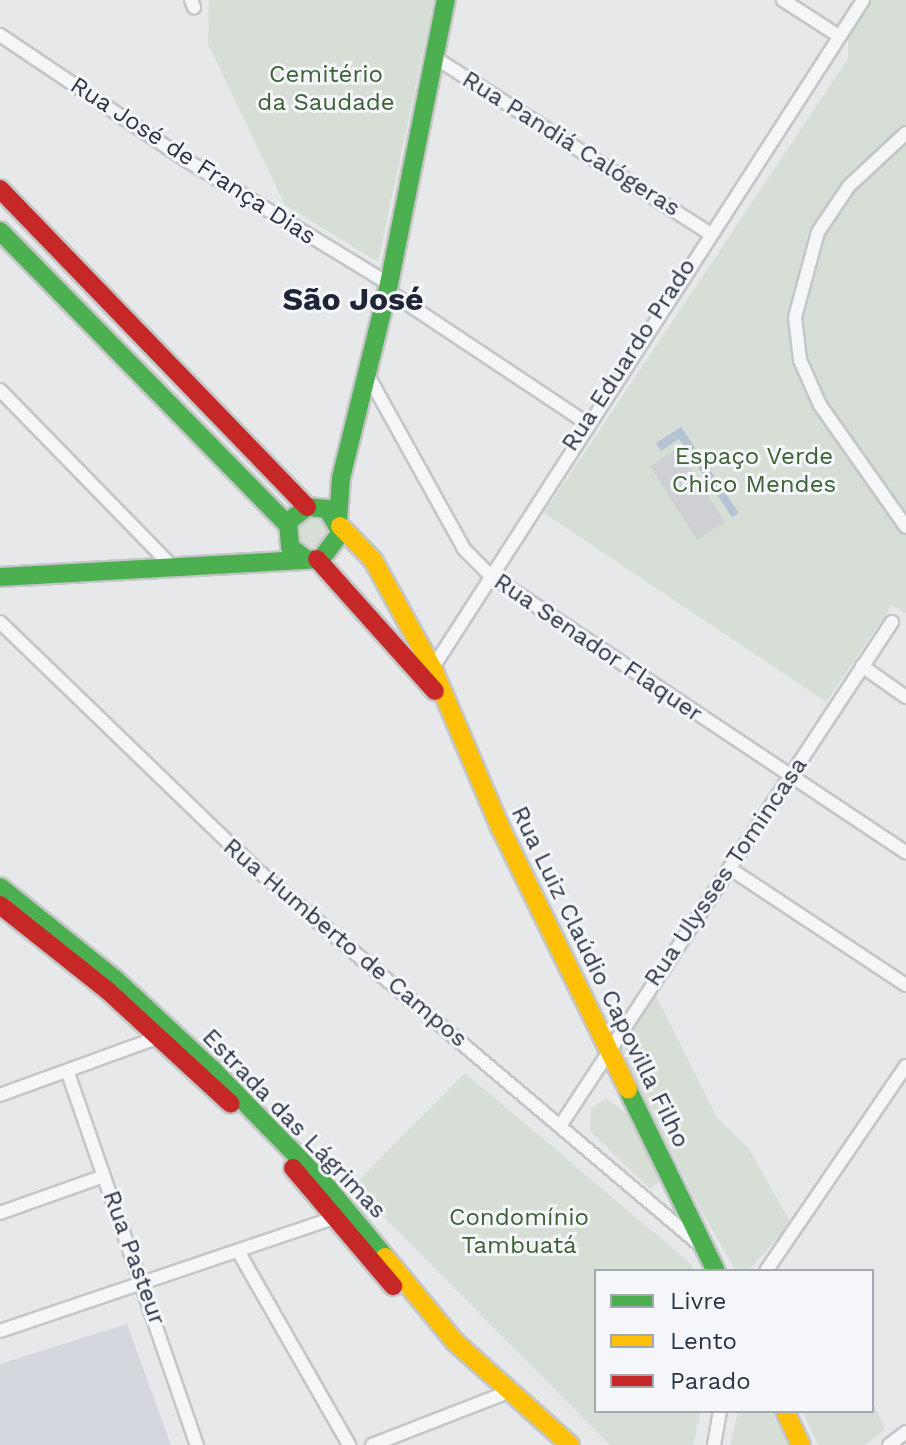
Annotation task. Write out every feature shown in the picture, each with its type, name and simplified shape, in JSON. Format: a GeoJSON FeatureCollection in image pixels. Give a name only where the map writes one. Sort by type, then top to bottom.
{"type":"FeatureCollection","features":[{"type":"Feature","properties":{"kind":"street"},"geometry":{"type":"LineString","coordinates":[[0,577],[169,563],[311,559],[336,546],[341,478],[388,287],[446,0]]}},
{"type":"Feature","properties":{"kind":"street"},"geometry":{"type":"LineString","coordinates":[[783,0],[837,35]]}},
{"type":"Feature","properties":{"kind":"street","name":"Rua Eduardo Prado"},"geometry":{"type":"LineString","coordinates":[[429,673],[585,422],[837,35],[863,0]]}},
{"type":"Feature","properties":{"kind":"street","name":"Rua José de França Dias"},"geometry":{"type":"LineString","coordinates":[[0,35],[186,160],[388,287],[585,422]]}},
{"type":"Feature","properties":{"kind":"street","name":"Rua Pandiá Calógeras"},"geometry":{"type":"LineString","coordinates":[[434,57],[708,232]]}},
{"type":"Feature","properties":{"kind":"street"},"geometry":{"type":"LineString","coordinates":[[906,133],[849,186],[818,232],[795,317],[800,360],[820,405],[906,527]]}},
{"type":"Feature","properties":{"kind":"street"},"geometry":{"type":"LineString","coordinates":[[0,189],[310,507],[339,523]]}},
{"type":"Feature","properties":{"kind":"street"},"geometry":{"type":"LineString","coordinates":[[0,231],[287,527],[290,547],[311,559]]}},
{"type":"Feature","properties":{"kind":"street","name":"Rua Senador Flaquer"},"geometry":{"type":"LineString","coordinates":[[366,372],[464,549],[490,575],[906,852]]}},
{"type":"Feature","properties":{"kind":"street"},"geometry":{"type":"LineString","coordinates":[[0,390],[169,563]]}},
{"type":"Feature","properties":{"kind":"street"},"geometry":{"type":"LineString","coordinates":[[229,562],[259,554],[341,478]]}},
{"type":"Feature","properties":{"kind":"street","name":"Rua Luiz Claúdio Capovilla Filho"},"geometry":{"type":"LineString","coordinates":[[339,523],[373,560],[409,622],[429,673],[715,1269]]}},
{"type":"Feature","properties":{"kind":"street","name":"Rua Luiz Claúdio Capovilla Filho"},"geometry":{"type":"LineString","coordinates":[[311,559],[429,673]]}},
{"type":"Feature","properties":{"kind":"street","name":"Rua Humberto de Campos"},"geometry":{"type":"LineString","coordinates":[[0,622],[247,861],[562,1123],[704,1249]]}},
{"type":"Feature","properties":{"kind":"street"},"geometry":{"type":"LineString","coordinates":[[392,638],[409,622]]}},
{"type":"Feature","properties":{"kind":"street","name":"Rua Ulysses Tomincasa"},"geometry":{"type":"LineString","coordinates":[[562,1123],[892,622]]}},
{"type":"Feature","properties":{"kind":"street"},"geometry":{"type":"LineString","coordinates":[[862,666],[906,697]]}},
{"type":"Feature","properties":{"kind":"street"},"geometry":{"type":"LineString","coordinates":[[729,868],[906,985]]}},
{"type":"Feature","properties":{"kind":"street","name":"Estrada das Lágrimas"},"geometry":{"type":"LineString","coordinates":[[0,887],[165,1035],[342,1215],[440,1341],[503,1395],[570,1445]]}},
{"type":"Feature","properties":{"kind":"street","name":"Estrada das Lágrimas"},"geometry":{"type":"LineString","coordinates":[[0,905],[165,1035]]}},
{"type":"Feature","properties":{"kind":"street"},"geometry":{"type":"LineString","coordinates":[[1,1093],[68,1073],[165,1035]]}},
{"type":"Feature","properties":{"kind":"street"},"geometry":{"type":"LineString","coordinates":[[767,1269],[906,1066]]}},
{"type":"Feature","properties":{"kind":"street","name":"Rua Pasteur"},"geometry":{"type":"LineString","coordinates":[[68,1073],[144,1282],[197,1445]]}},
{"type":"Feature","properties":{"kind":"street"},"geometry":{"type":"LineString","coordinates":[[0,1213],[104,1176]]}},
{"type":"Feature","properties":{"kind":"street"},"geometry":{"type":"LineString","coordinates":[[0,1331],[342,1215]]}},
{"type":"Feature","properties":{"kind":"street"},"geometry":{"type":"LineString","coordinates":[[238,1251],[349,1445]]}},
{"type":"Feature","properties":{"kind":"street"},"geometry":{"type":"LineString","coordinates":[[372,1445],[503,1395]]}},
{"type":"Feature","properties":{"kind":"street","name":"Estrada das Lágrimas"},"geometry":{"type":"LineString","coordinates":[[503,1395],[552,1445]]}},
{"type":"Feature","properties":{"kind":"street"},"geometry":{"type":"LineString","coordinates":[[714,1445],[720,1413]]}},
{"type":"Feature","properties":{"kind":"street"},"geometry":{"type":"LineString","coordinates":[[786,1413],[801,1445]]}},
{"type":"Feature","properties":{"kind":"street"},"geometry":{"type":"LineString","coordinates":[[889,1445],[906,1432]]}},
{"type":"Feature","properties":{"kind":"shaded area"},"geometry":{"type":"Polygon","coordinates":[[[127,1324],[171,1445],[0,1445],[0,1364],[127,1324]]]}},
{"type":"Feature","properties":{"kind":"green space","name":"Cemitério da Saudade"},"geometry":{"type":"Polygon","coordinates":[[[209,0],[434,0],[378,262],[285,205],[208,44],[209,0]]]}},
{"type":"Feature","properties":{"kind":"green space","name":"Espaço Verde Chico Mendes"},"geometry":{"type":"Polygon","coordinates":[[[853,0],[906,0],[906,613],[892,605],[826,702],[544,513],[848,59],[848,40],[838,23],[853,0]]]}},
{"type":"Feature","properties":{"kind":"green space"},"geometry":{"type":"Polygon","coordinates":[[[310,513],[329,520],[333,540],[317,553],[299,548],[295,524],[310,513]]]}},
{"type":"Feature","properties":{"kind":"green space"},"geometry":{"type":"Polygon","coordinates":[[[652,988],[717,1118],[749,1149],[791,1223],[750,1269],[735,1269],[700,1209],[620,1046],[652,988]]]}},
{"type":"Feature","properties":{"kind":"green space","name":"Condomínio Tambuatá"},"geometry":{"type":"Polygon","coordinates":[[[465,1073],[691,1264],[693,1269],[594,1269],[594,1413],[701,1413],[693,1445],[610,1445],[353,1186],[465,1073]]]}},
{"type":"Feature","properties":{"kind":"green space"},"geometry":{"type":"Polygon","coordinates":[[[606,1098],[626,1113],[646,1150],[660,1181],[650,1189],[590,1131],[591,1109],[606,1098]]]}},
{"type":"Feature","properties":{"kind":"green space"},"geometry":{"type":"Polygon","coordinates":[[[874,1405],[885,1430],[865,1445],[818,1445],[803,1413],[874,1413],[874,1405]]]}},
{"type":"Feature","properties":{"kind":"green space"},"geometry":{"type":"Polygon","coordinates":[[[738,1413],[773,1413],[788,1445],[730,1445],[738,1413]]]}},
{"type":"Feature","properties":{"kind":"water"},"geometry":{"type":"Polygon","coordinates":[[[681,427],[739,513],[732,517],[679,439],[661,451],[656,443],[681,427]]]}},
{"type":"Feature","properties":{"kind":"building"},"geometry":{"type":"Polygon","coordinates":[[[678,448],[725,522],[697,540],[650,466],[678,448]]]}},
{"type":"Feature","properties":{"kind":"traffic: fast"},"geometry":{"type":"LineString","coordinates":[[338,520],[341,478],[389,284],[446,0]]}},
{"type":"Feature","properties":{"kind":"traffic: fast"},"geometry":{"type":"LineString","coordinates":[[0,231],[288,525]]}},
{"type":"Feature","properties":{"kind":"traffic: fast"},"geometry":{"type":"LineString","coordinates":[[0,577],[321,559],[341,532],[327,509],[307,507],[288,522],[290,547],[306,559]]}},
{"type":"Feature","properties":{"kind":"traffic: fast"},"geometry":{"type":"LineString","coordinates":[[0,887],[115,979],[212,1069],[328,1188],[385,1257]]}},
{"type":"Feature","properties":{"kind":"traffic: fast"},"geometry":{"type":"LineString","coordinates":[[628,1090],[715,1269]]}},
{"type":"Feature","properties":{"kind":"traffic: slow"},"geometry":{"type":"LineString","coordinates":[[340,526],[373,560],[433,669],[500,827],[628,1090]]}},
{"type":"Feature","properties":{"kind":"traffic: slow"},"geometry":{"type":"LineString","coordinates":[[385,1257],[455,1342],[570,1445]]}},
{"type":"Feature","properties":{"kind":"traffic: slow"},"geometry":{"type":"LineString","coordinates":[[786,1413],[801,1445]]}},
{"type":"Feature","properties":{"kind":"traffic: jam"},"geometry":{"type":"LineString","coordinates":[[0,189],[307,507]]}},
{"type":"Feature","properties":{"kind":"traffic: jam"},"geometry":{"type":"LineString","coordinates":[[317,559],[435,691]]}},
{"type":"Feature","properties":{"kind":"traffic: jam"},"geometry":{"type":"LineString","coordinates":[[0,905],[107,990],[231,1104]]}},
{"type":"Feature","properties":{"kind":"traffic: jam"},"geometry":{"type":"LineString","coordinates":[[293,1168],[393,1286]]}},
{"type":"Feature","properties":{"kind":"district","name":"São José"},"geometry":{"type":"Point","coordinates":[353,299]}}]}
